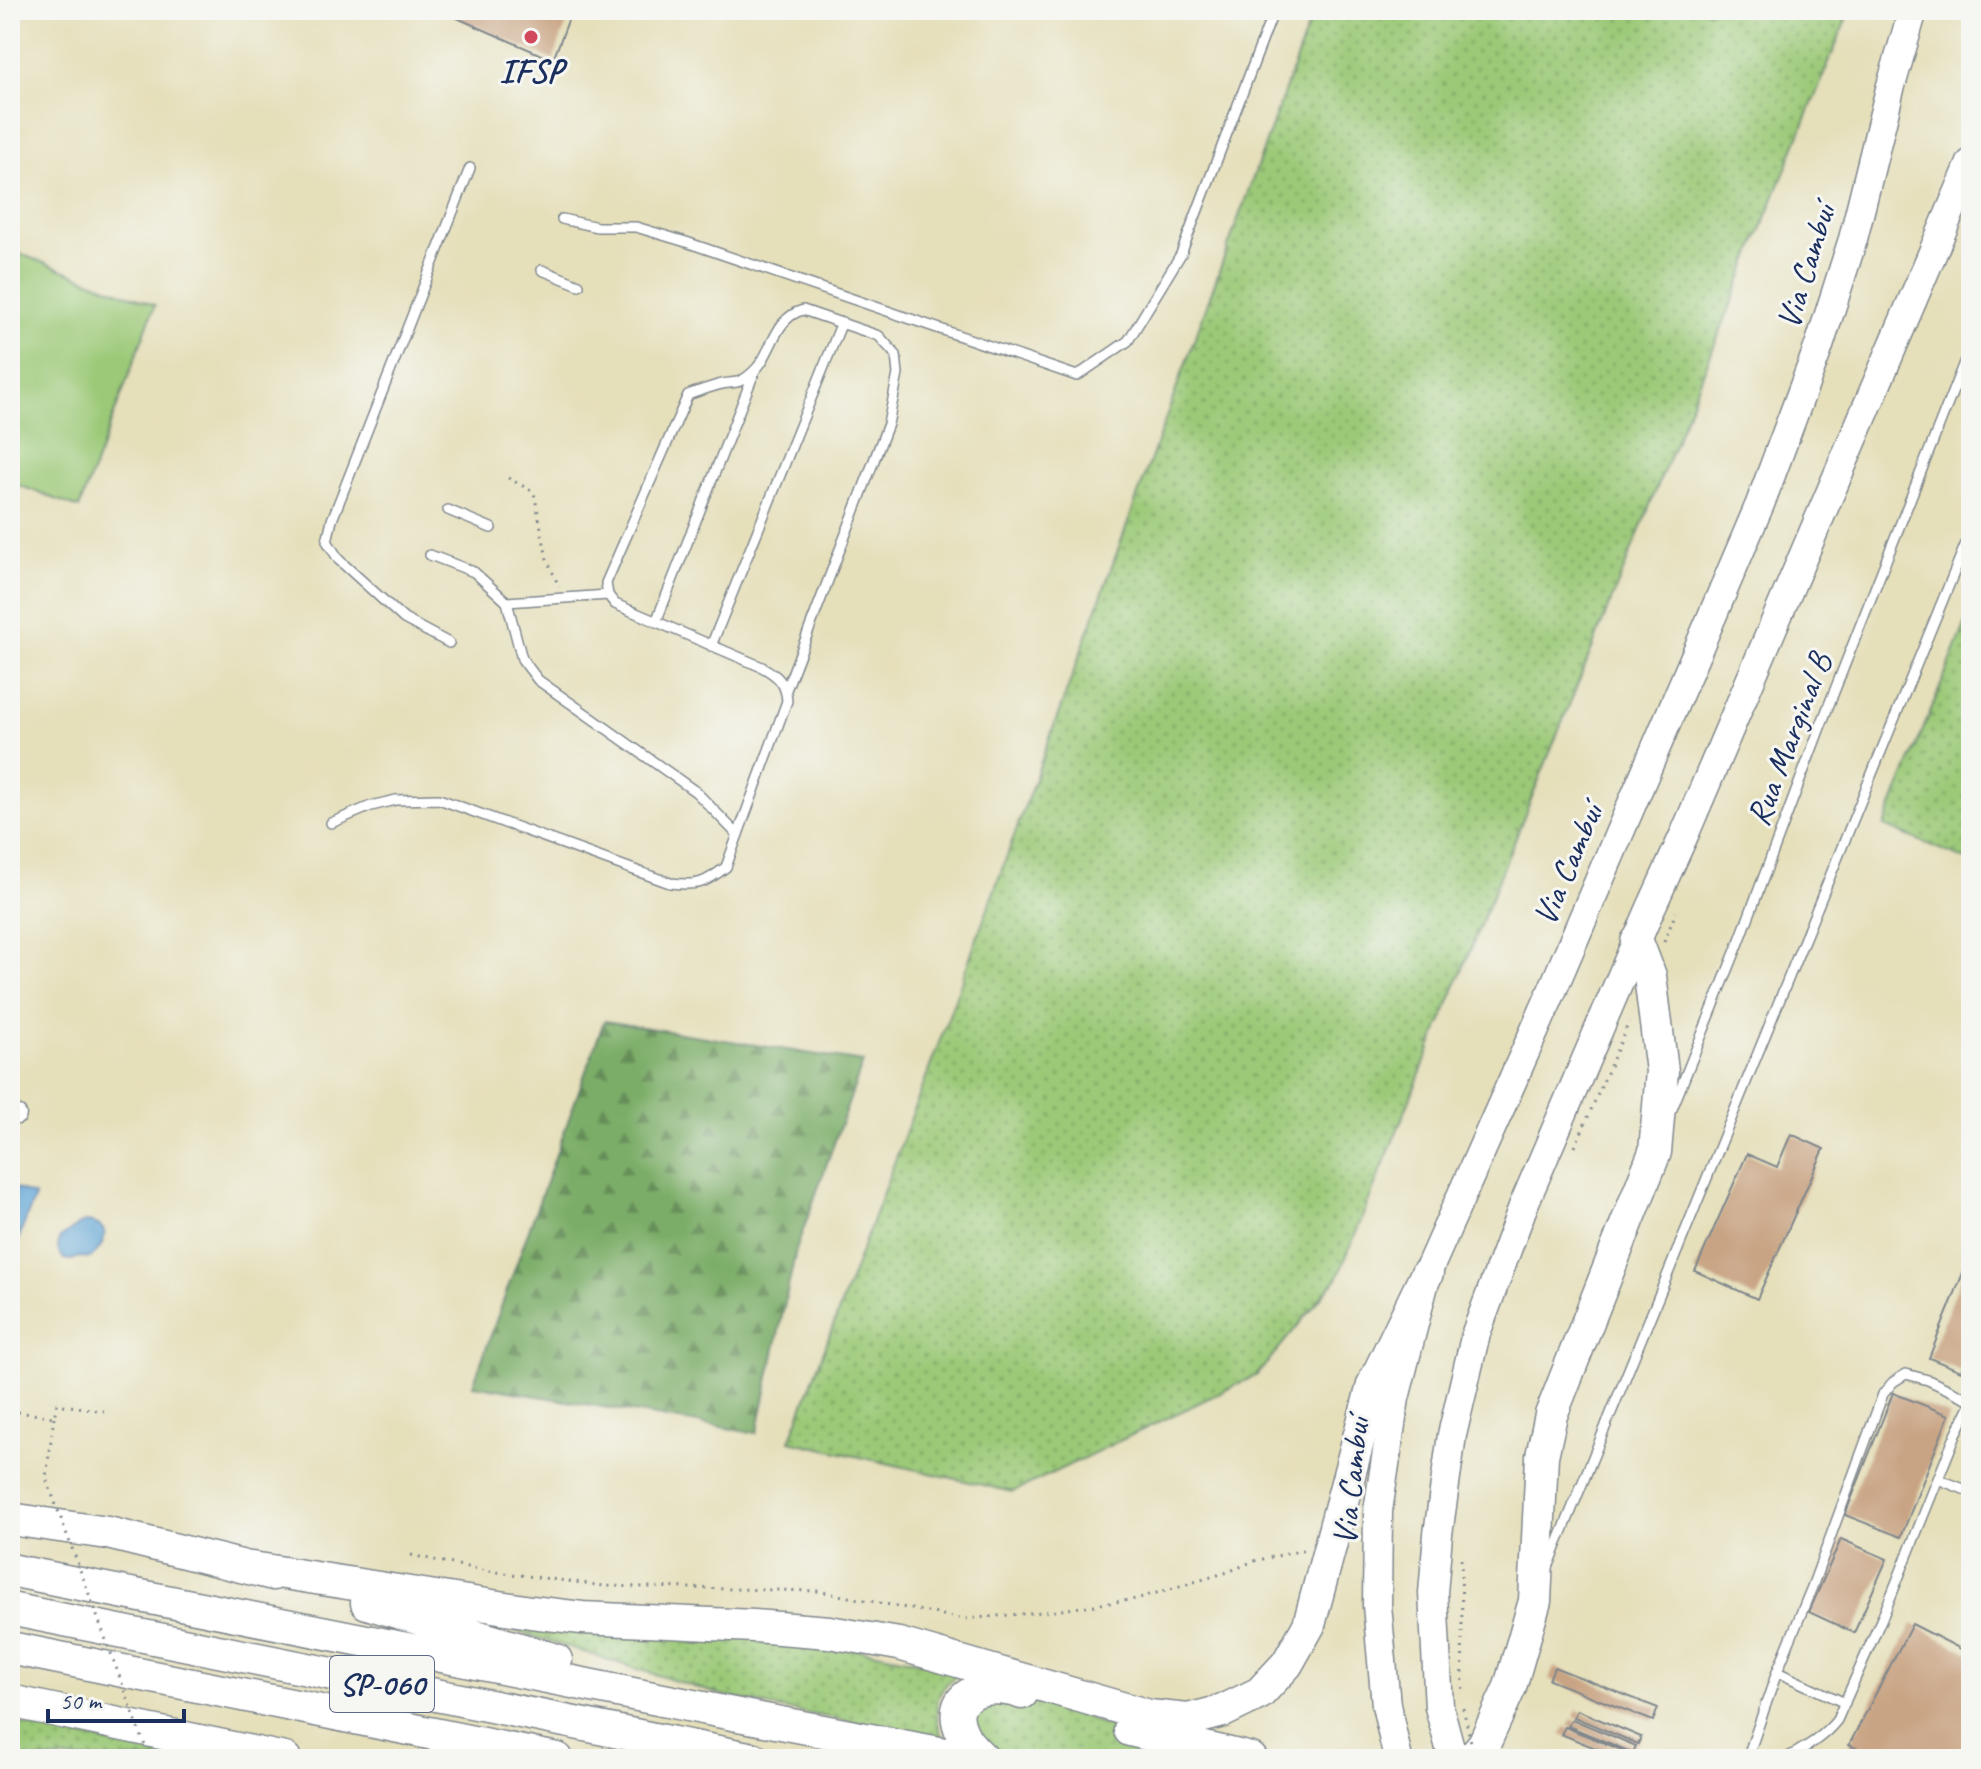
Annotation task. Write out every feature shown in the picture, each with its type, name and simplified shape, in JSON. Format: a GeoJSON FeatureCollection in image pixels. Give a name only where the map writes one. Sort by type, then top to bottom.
{"type":"FeatureCollection","features":[{"type":"Feature","properties":{"kind":"highway"},"geometry":{"type":"LineString","coordinates":[[1473,1759],[1484,1744],[1510,1687],[1535,1601],[1542,1456],[1551,1415],[1655,1152],[1662,1071],[1650,976],[1637,942]]}},
{"type":"Feature","properties":{"kind":"highway"},"geometry":{"type":"LineString","coordinates":[[252,1568],[557,1615],[829,1632],[899,1644],[1149,1716],[1188,1720],[1223,1711],[1260,1693],[1287,1664],[1309,1625],[1373,1385],[1427,1273]]}},
{"type":"Feature","properties":{"kind":"highway"},"geometry":{"type":"LineString","coordinates":[[10,1519],[108,1533],[252,1568],[733,1714]]}},
{"type":"Feature","properties":{"kind":"highway"},"geometry":{"type":"LineString","coordinates":[[10,1570],[971,1759]]}},
{"type":"Feature","properties":{"kind":"highway","name":"SP-060"},"geometry":{"type":"LineString","coordinates":[[10,1609],[753,1759]]}},
{"type":"Feature","properties":{"kind":"highway","name":"SP-060"},"geometry":{"type":"LineString","coordinates":[[10,1648],[557,1759]]}},
{"type":"Feature","properties":{"kind":"highway"},"geometry":{"type":"LineString","coordinates":[[983,1759],[964,1738],[958,1722],[959,1705],[970,1692],[986,1689],[1012,1689],[1120,1727],[1251,1759]]}},
{"type":"Feature","properties":{"kind":"highway"},"geometry":{"type":"LineString","coordinates":[[10,1701],[285,1759]]}},
{"type":"Feature","properties":{"kind":"main road","name":"Via Cambuí"},"geometry":{"type":"LineString","coordinates":[[1398,1759],[1386,1705],[1377,1605],[1378,1511],[1395,1398],[1427,1273],[1546,1005],[1760,504],[1819,346],[1853,239],[1913,10]]}},
{"type":"Feature","properties":{"kind":"main road"},"geometry":{"type":"LineString","coordinates":[[1453,1759],[1451,1707],[1433,1593],[1452,1435],[1476,1333],[1524,1204],[1971,163]]}},
{"type":"Feature","properties":{"kind":"lane"},"geometry":{"type":"LineString","coordinates":[[562,219],[597,227],[636,227],[686,242],[1077,376],[1128,341],[1181,254],[1274,10]]}},
{"type":"Feature","properties":{"kind":"lane"},"geometry":{"type":"LineString","coordinates":[[449,643],[404,619],[339,560],[327,541],[332,520],[470,168]]}},
{"type":"Feature","properties":{"kind":"lane"},"geometry":{"type":"LineString","coordinates":[[542,270],[579,285]]}},
{"type":"Feature","properties":{"kind":"lane"},"geometry":{"type":"LineString","coordinates":[[656,622],[755,371],[783,322],[793,313],[803,310],[879,336],[896,355],[898,374],[888,424],[786,690]]}},
{"type":"Feature","properties":{"kind":"lane"},"geometry":{"type":"LineString","coordinates":[[711,646],[842,322]]}},
{"type":"Feature","properties":{"kind":"lane","name":"Rua Marginal B"},"geometry":{"type":"LineString","coordinates":[[1655,1152],[1971,345]]}},
{"type":"Feature","properties":{"kind":"lane"},"geometry":{"type":"LineString","coordinates":[[331,823],[371,806],[396,800],[439,799],[670,883],[691,885],[708,880],[726,867],[787,701],[786,690],[774,673],[615,604],[608,595],[606,583],[688,395],[722,384],[738,383],[755,371]]}},
{"type":"Feature","properties":{"kind":"lane"},"geometry":{"type":"LineString","coordinates":[[448,510],[491,528]]}},
{"type":"Feature","properties":{"kind":"lane"},"geometry":{"type":"LineString","coordinates":[[1535,1601],[1971,531]]}},
{"type":"Feature","properties":{"kind":"lane"},"geometry":{"type":"LineString","coordinates":[[430,555],[474,572],[507,602],[522,659],[538,680],[696,792],[738,835]]}},
{"type":"Feature","properties":{"kind":"lane"},"geometry":{"type":"LineString","coordinates":[[507,602],[608,595]]}},
{"type":"Feature","properties":{"kind":"lane"},"geometry":{"type":"LineString","coordinates":[[1747,1759],[1883,1394],[1893,1382],[1906,1374],[1928,1380],[1971,1402],[1837,1720],[1829,1730],[1785,1759]]}},
{"type":"Feature","properties":{"kind":"lane"},"geometry":{"type":"LineString","coordinates":[[1938,1479],[1971,1492]]}},
{"type":"Feature","properties":{"kind":"lane"},"geometry":{"type":"LineString","coordinates":[[1777,1672],[1845,1703]]}},
{"type":"Feature","properties":{"kind":"path"},"geometry":{"type":"LineString","coordinates":[[508,478],[534,492],[547,559],[563,598]]}},
{"type":"Feature","properties":{"kind":"path"},"geometry":{"type":"LineString","coordinates":[[104,1411],[57,1404],[46,1478],[150,1759]]}},
{"type":"Feature","properties":{"kind":"path"},"geometry":{"type":"LineString","coordinates":[[10,1411],[54,1417]]}},
{"type":"Feature","properties":{"kind":"path"},"geometry":{"type":"LineString","coordinates":[[411,1555],[481,1570],[605,1586],[817,1591],[964,1619],[1054,1611],[1136,1599],[1228,1572],[1254,1561],[1330,1544]]}},
{"type":"Feature","properties":{"kind":"path"},"geometry":{"type":"LineString","coordinates":[[1461,1569],[1463,1692]]}},
{"type":"Feature","properties":{"kind":"path"},"geometry":{"type":"LineString","coordinates":[[1451,1707],[1473,1759]]}},
{"type":"Feature","properties":{"kind":"green space"},"geometry":{"type":"Polygon","coordinates":[[[1314,10],[1850,10],[1338,1277],[1257,1375],[1013,1492],[790,1441],[936,1051],[1314,10]]]}},
{"type":"Feature","properties":{"kind":"green space"},"geometry":{"type":"Polygon","coordinates":[[[10,250],[155,305],[79,508],[10,482],[10,250]]]}},
{"type":"Feature","properties":{"kind":"green space"},"geometry":{"type":"Polygon","coordinates":[[[1971,611],[1971,862],[1884,826],[1971,611]]]}},
{"type":"Feature","properties":{"kind":"green space"},"geometry":{"type":"Polygon","coordinates":[[[604,1021],[863,1062],[796,1250],[757,1433],[473,1385],[604,1021]]]}},
{"type":"Feature","properties":{"kind":"green space"},"geometry":{"type":"Polygon","coordinates":[[[462,1614],[764,1630],[965,1671],[947,1683],[938,1698],[937,1717],[942,1738],[782,1709],[714,1693],[462,1614]]]}},
{"type":"Feature","properties":{"kind":"green space"},"geometry":{"type":"Polygon","coordinates":[[[1012,1689],[1124,1734],[1225,1759],[983,1759],[959,1705],[1012,1689]]]}},
{"type":"Feature","properties":{"kind":"green space"},"geometry":{"type":"Polygon","coordinates":[[[10,1722],[187,1759],[10,1759],[10,1722]]]}},
{"type":"Feature","properties":{"kind":"water"},"geometry":{"type":"Polygon","coordinates":[[[10,1186],[35,1196],[11,1258],[10,1257],[10,1186]]]}},
{"type":"Feature","properties":{"kind":"water"},"geometry":{"type":"Polygon","coordinates":[[[85,1222],[104,1231],[100,1247],[90,1258],[64,1259],[58,1250],[59,1239],[85,1222]]]}},
{"type":"Feature","properties":{"kind":"building","name":"IFSP"},"geometry":{"type":"Polygon","coordinates":[[[450,10],[572,10],[553,60],[448,14],[450,10]]]}},
{"type":"Feature","properties":{"kind":"building"},"geometry":{"type":"Polygon","coordinates":[[[1791,1134],[1824,1149],[1757,1299],[1695,1271],[1747,1154],[1777,1167],[1791,1134]]]}},
{"type":"Feature","properties":{"kind":"building"},"geometry":{"type":"Polygon","coordinates":[[[1971,1253],[1971,1346],[1961,1371],[1929,1358],[1971,1253]]]}},
{"type":"Feature","properties":{"kind":"building"},"geometry":{"type":"Polygon","coordinates":[[[1893,1393],[1949,1415],[1901,1537],[1845,1515],[1893,1393]]]}},
{"type":"Feature","properties":{"kind":"building"},"geometry":{"type":"Polygon","coordinates":[[[1841,1539],[1887,1559],[1854,1633],[1809,1612],[1841,1539]]]}},
{"type":"Feature","properties":{"kind":"building"},"geometry":{"type":"Polygon","coordinates":[[[1912,1624],[1971,1654],[1971,1759],[1881,1759],[1849,1745],[1912,1624]]]}},
{"type":"Feature","properties":{"kind":"building"},"geometry":{"type":"Polygon","coordinates":[[[1554,1667],[1658,1708],[1653,1721],[1549,1680],[1554,1667]]]}},
{"type":"Feature","properties":{"kind":"building"},"geometry":{"type":"Polygon","coordinates":[[[1577,1710],[1641,1737],[1638,1744],[1574,1717],[1577,1710]]]}},
{"type":"Feature","properties":{"kind":"building"},"geometry":{"type":"Polygon","coordinates":[[[1572,1719],[1636,1746],[1633,1753],[1568,1726],[1572,1719]]]}},
{"type":"Feature","properties":{"kind":"building"},"geometry":{"type":"Polygon","coordinates":[[[1565,1727],[1629,1753],[1627,1759],[1561,1734],[1565,1727]]]}},
{"type":"Feature","properties":{"kind":"place","name":"IFSP"},"geometry":{"type":"Point","coordinates":[531,37]}}]}
